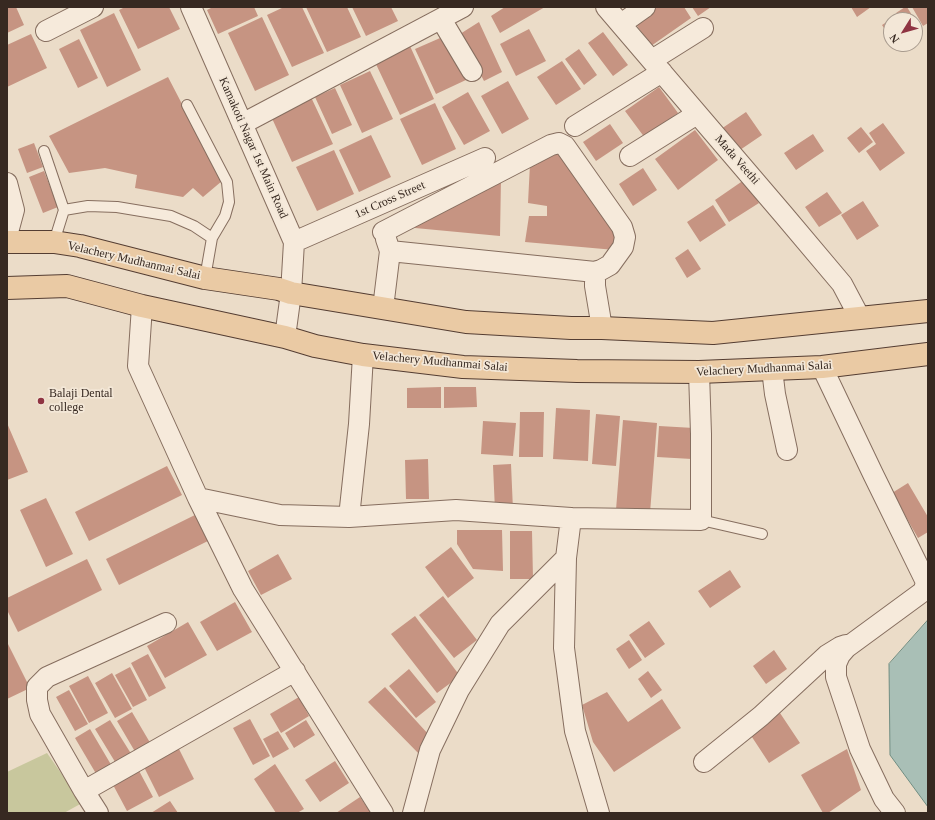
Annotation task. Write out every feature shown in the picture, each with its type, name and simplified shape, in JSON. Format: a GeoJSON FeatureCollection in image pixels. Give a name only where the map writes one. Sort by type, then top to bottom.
{"type":"FeatureCollection","features":[{"type":"Feature","properties":{"kind":"main road","name":"Velachery Mudhanmai Salai"},"geometry":{"type":"LineString","coordinates":[[7,242],[54,242],[80,246],[205,278],[278,289],[466,322],[571,328],[713,333],[928,311]]}},
{"type":"Feature","properties":{"kind":"main road","name":"Velachery Mudhanmai Salai"},"geometry":{"type":"LineString","coordinates":[[7,288],[67,286],[142,306],[285,337],[315,346],[363,355],[463,367],[577,371],[699,372],[822,367],[928,354]]}},
{"type":"Feature","properties":{"kind":"street"},"geometry":{"type":"LineString","coordinates":[[46,31],[93,7]]}},
{"type":"Feature","properties":{"kind":"street","name":"Kamakoti Nagar 1st Main Road"},"geometry":{"type":"LineString","coordinates":[[191,7],[294,242],[291,292],[285,337]]}},
{"type":"Feature","properties":{"kind":"street"},"geometry":{"type":"LineString","coordinates":[[242,124],[463,7]]}},
{"type":"Feature","properties":{"kind":"street","name":"Mada Veethi"},"geometry":{"type":"LineString","coordinates":[[606,7],[842,284],[860,318]]}},
{"type":"Feature","properties":{"kind":"street"},"geometry":{"type":"LineString","coordinates":[[621,24],[645,7]]}},
{"type":"Feature","properties":{"kind":"street"},"geometry":{"type":"LineString","coordinates":[[440,19],[472,71]]}},
{"type":"Feature","properties":{"kind":"street"},"geometry":{"type":"LineString","coordinates":[[575,126],[657,66],[704,28]]}},
{"type":"Feature","properties":{"kind":"street"},"geometry":{"type":"LineString","coordinates":[[630,156],[697,114]]}},
{"type":"Feature","properties":{"kind":"street"},"geometry":{"type":"LineString","coordinates":[[559,143],[565,146],[622,227],[625,237],[623,247],[610,265],[595,272],[386,241],[551,145],[559,143]]}},
{"type":"Feature","properties":{"kind":"street","name":"1st Cross Street"},"geometry":{"type":"LineString","coordinates":[[294,242],[485,158]]}},
{"type":"Feature","properties":{"kind":"street"},"geometry":{"type":"LineString","coordinates":[[7,183],[14,210],[7,236]]}},
{"type":"Feature","properties":{"kind":"street"},"geometry":{"type":"LineString","coordinates":[[372,208],[386,241],[383,308]]}},
{"type":"Feature","properties":{"kind":"street"},"geometry":{"type":"LineString","coordinates":[[595,272],[595,286],[602,328]]}},
{"type":"Feature","properties":{"kind":"street"},"geometry":{"type":"LineString","coordinates":[[142,306],[138,366],[198,498],[243,589],[383,813]]}},
{"type":"Feature","properties":{"kind":"street"},"geometry":{"type":"LineString","coordinates":[[349,517],[359,424],[363,355]]}},
{"type":"Feature","properties":{"kind":"street"},"geometry":{"type":"LineString","coordinates":[[822,367],[926,582],[924,590],[921,593],[846,648],[840,654],[836,664],[836,677],[860,749],[884,798],[895,813]]}},
{"type":"Feature","properties":{"kind":"street"},"geometry":{"type":"LineString","coordinates":[[772,369],[775,394],[787,450]]}},
{"type":"Feature","properties":{"kind":"street"},"geometry":{"type":"LineString","coordinates":[[198,498],[280,515],[349,517],[456,510],[571,518],[701,520],[699,372]]}},
{"type":"Feature","properties":{"kind":"street"},"geometry":{"type":"LineString","coordinates":[[571,518],[566,558],[564,648],[575,731],[600,813]]}},
{"type":"Feature","properties":{"kind":"street"},"geometry":{"type":"LineString","coordinates":[[413,813],[430,750],[460,690],[500,624],[566,558]]}},
{"type":"Feature","properties":{"kind":"street"},"geometry":{"type":"LineString","coordinates":[[98,813],[40,714],[37,700],[37,687],[48,677],[166,623]]}},
{"type":"Feature","properties":{"kind":"street"},"geometry":{"type":"LineString","coordinates":[[704,762],[761,716],[827,655],[840,647],[854,642]]}},
{"type":"Feature","properties":{"kind":"street"},"geometry":{"type":"LineString","coordinates":[[84,791],[295,671]]}},
{"type":"Feature","properties":{"kind":"lane"},"geometry":{"type":"LineString","coordinates":[[187,105],[226,182],[229,202],[225,216],[212,238],[205,278]]}},
{"type":"Feature","properties":{"kind":"lane"},"geometry":{"type":"LineString","coordinates":[[44,151],[64,210],[54,242]]}},
{"type":"Feature","properties":{"kind":"lane"},"geometry":{"type":"LineString","coordinates":[[64,210],[88,206],[117,207],[171,216],[194,226],[212,238]]}},
{"type":"Feature","properties":{"kind":"lane"},"geometry":{"type":"LineString","coordinates":[[701,520],[762,534]]}},
{"type":"Feature","properties":{"kind":"green space"},"geometry":{"type":"Polygon","coordinates":[[[47,753],[82,803],[64,813],[7,813],[7,772],[47,753]]]}},
{"type":"Feature","properties":{"kind":"shaded area"},"geometry":{"type":"Polygon","coordinates":[[[928,620],[928,807],[890,755],[889,664],[928,620]]]}},
{"type":"Feature","properties":{"kind":"building"},"geometry":{"type":"Polygon","coordinates":[[[7,7],[16,7],[24,25],[7,33],[7,7]]]}},
{"type":"Feature","properties":{"kind":"building"},"geometry":{"type":"Polygon","coordinates":[[[125,7],[169,7],[180,29],[138,49],[119,10],[125,7]]]}},
{"type":"Feature","properties":{"kind":"building"},"geometry":{"type":"Polygon","coordinates":[[[213,7],[254,7],[258,16],[218,34],[207,10],[213,7]]]}},
{"type":"Feature","properties":{"kind":"building"},"geometry":{"type":"Polygon","coordinates":[[[284,7],[302,7],[324,53],[292,67],[267,15],[284,7]]]}},
{"type":"Feature","properties":{"kind":"building"},"geometry":{"type":"Polygon","coordinates":[[[306,7],[347,7],[361,37],[327,52],[306,7]]]}},
{"type":"Feature","properties":{"kind":"building"},"geometry":{"type":"Polygon","coordinates":[[[352,7],[391,7],[398,21],[366,36],[352,7]]]}},
{"type":"Feature","properties":{"kind":"building"},"geometry":{"type":"Polygon","coordinates":[[[505,7],[545,7],[500,33],[491,16],[505,7]]]}},
{"type":"Feature","properties":{"kind":"building"},"geometry":{"type":"Polygon","coordinates":[[[657,7],[684,7],[691,18],[651,46],[635,23],[657,7]]]}},
{"type":"Feature","properties":{"kind":"building"},"geometry":{"type":"Polygon","coordinates":[[[692,7],[711,7],[698,16],[692,7]]]}},
{"type":"Feature","properties":{"kind":"building"},"geometry":{"type":"Polygon","coordinates":[[[851,7],[871,7],[857,17],[851,7]]]}},
{"type":"Feature","properties":{"kind":"building"},"geometry":{"type":"Polygon","coordinates":[[[907,7],[910,12],[898,12],[907,7]]]}},
{"type":"Feature","properties":{"kind":"building"},"geometry":{"type":"Polygon","coordinates":[[[912,7],[928,7],[928,23],[923,26],[923,12],[915,12],[912,7]]]}},
{"type":"Feature","properties":{"kind":"building"},"geometry":{"type":"Polygon","coordinates":[[[114,13],[141,70],[107,87],[80,30],[114,13]]]}},
{"type":"Feature","properties":{"kind":"building"},"geometry":{"type":"Polygon","coordinates":[[[262,17],[289,75],[255,91],[228,33],[262,17]]]}},
{"type":"Feature","properties":{"kind":"building"},"geometry":{"type":"Polygon","coordinates":[[[479,22],[502,72],[484,81],[460,34],[479,22]]]}},
{"type":"Feature","properties":{"kind":"building"},"geometry":{"type":"Polygon","coordinates":[[[529,29],[546,61],[516,76],[500,44],[529,29]]]}},
{"type":"Feature","properties":{"kind":"building"},"geometry":{"type":"Polygon","coordinates":[[[603,32],[628,65],[613,76],[588,43],[603,32]]]}},
{"type":"Feature","properties":{"kind":"building"},"geometry":{"type":"Polygon","coordinates":[[[31,34],[47,68],[7,87],[7,45],[31,34]]]}},
{"type":"Feature","properties":{"kind":"building"},"geometry":{"type":"Polygon","coordinates":[[[447,35],[468,79],[436,94],[415,49],[447,35]]]}},
{"type":"Feature","properties":{"kind":"building"},"geometry":{"type":"Polygon","coordinates":[[[79,39],[98,78],[78,88],[59,49],[79,39]]]}},
{"type":"Feature","properties":{"kind":"building"},"geometry":{"type":"Polygon","coordinates":[[[410,46],[434,99],[400,115],[375,62],[410,46]]]}},
{"type":"Feature","properties":{"kind":"building"},"geometry":{"type":"Polygon","coordinates":[[[579,49],[597,75],[584,85],[565,59],[579,49]]]}},
{"type":"Feature","properties":{"kind":"building"},"geometry":{"type":"Polygon","coordinates":[[[562,61],[581,89],[556,105],[537,77],[562,61]]]}},
{"type":"Feature","properties":{"kind":"building"},"geometry":{"type":"Polygon","coordinates":[[[370,71],[393,119],[362,133],[340,85],[370,71]]]}},
{"type":"Feature","properties":{"kind":"building"},"geometry":{"type":"Polygon","coordinates":[[[168,77],[222,181],[203,197],[193,188],[183,197],[135,188],[137,175],[105,168],[69,173],[49,136],[168,77]]]}},
{"type":"Feature","properties":{"kind":"building"},"geometry":{"type":"Polygon","coordinates":[[[508,81],[529,119],[502,134],[481,96],[508,81]]]}},
{"type":"Feature","properties":{"kind":"building"},"geometry":{"type":"Polygon","coordinates":[[[659,87],[678,113],[645,138],[625,111],[659,87]]]}},
{"type":"Feature","properties":{"kind":"building"},"geometry":{"type":"Polygon","coordinates":[[[335,88],[352,125],[332,134],[315,97],[335,88]]]}},
{"type":"Feature","properties":{"kind":"building"},"geometry":{"type":"Polygon","coordinates":[[[468,92],[490,131],[464,145],[442,107],[468,92]]]}},
{"type":"Feature","properties":{"kind":"building"},"geometry":{"type":"Polygon","coordinates":[[[310,95],[333,144],[292,162],[270,114],[310,95]]]}},
{"type":"Feature","properties":{"kind":"building"},"geometry":{"type":"Polygon","coordinates":[[[435,103],[456,149],[422,165],[400,119],[435,103]]]}},
{"type":"Feature","properties":{"kind":"building"},"geometry":{"type":"Polygon","coordinates":[[[746,112],[762,135],[737,152],[721,129],[746,112]]]}},
{"type":"Feature","properties":{"kind":"building"},"geometry":{"type":"Polygon","coordinates":[[[883,123],[905,153],[880,171],[866,151],[876,144],[869,133],[883,123]]]}},
{"type":"Feature","properties":{"kind":"building"},"geometry":{"type":"Polygon","coordinates":[[[610,124],[623,143],[596,161],[583,142],[610,124]]]}},
{"type":"Feature","properties":{"kind":"building"},"geometry":{"type":"Polygon","coordinates":[[[861,127],[873,142],[859,153],[847,138],[861,127]]]}},
{"type":"Feature","properties":{"kind":"building"},"geometry":{"type":"Polygon","coordinates":[[[695,130],[718,160],[678,190],[655,159],[695,130]]]}},
{"type":"Feature","properties":{"kind":"building"},"geometry":{"type":"Polygon","coordinates":[[[813,134],[824,151],[796,170],[784,153],[813,134]]]}},
{"type":"Feature","properties":{"kind":"building"},"geometry":{"type":"Polygon","coordinates":[[[371,135],[391,177],[359,192],[339,150],[371,135]]]}},
{"type":"Feature","properties":{"kind":"building"},"geometry":{"type":"Polygon","coordinates":[[[34,143],[43,167],[27,173],[18,149],[34,143]]]}},
{"type":"Feature","properties":{"kind":"building"},"geometry":{"type":"Polygon","coordinates":[[[560,147],[617,232],[615,250],[525,242],[529,216],[547,216],[547,206],[528,203],[530,164],[560,147]]]}},
{"type":"Feature","properties":{"kind":"building"},"geometry":{"type":"Polygon","coordinates":[[[334,150],[354,194],[317,211],[296,167],[334,150]]]}},
{"type":"Feature","properties":{"kind":"building"},"geometry":{"type":"Polygon","coordinates":[[[643,168],[657,190],[633,206],[619,184],[643,168]]]}},
{"type":"Feature","properties":{"kind":"building"},"geometry":{"type":"Polygon","coordinates":[[[44,171],[58,207],[43,213],[29,177],[44,171]]]}},
{"type":"Feature","properties":{"kind":"building"},"geometry":{"type":"Polygon","coordinates":[[[501,178],[500,236],[415,228],[415,220],[501,178]]]}},
{"type":"Feature","properties":{"kind":"building"},"geometry":{"type":"Polygon","coordinates":[[[744,180],[759,203],[729,222],[715,200],[744,180]]]}},
{"type":"Feature","properties":{"kind":"building"},"geometry":{"type":"Polygon","coordinates":[[[827,192],[842,213],[819,227],[805,207],[827,192]]]}},
{"type":"Feature","properties":{"kind":"building"},"geometry":{"type":"Polygon","coordinates":[[[863,201],[879,226],[857,240],[841,215],[863,201]]]}},
{"type":"Feature","properties":{"kind":"building"},"geometry":{"type":"Polygon","coordinates":[[[713,205],[726,225],[700,242],[687,222],[713,205]]]}},
{"type":"Feature","properties":{"kind":"building"},"geometry":{"type":"Polygon","coordinates":[[[688,249],[701,269],[687,278],[675,258],[688,249]]]}},
{"type":"Feature","properties":{"kind":"building"},"geometry":{"type":"Polygon","coordinates":[[[441,387],[441,408],[407,408],[407,388],[441,387]]]}},
{"type":"Feature","properties":{"kind":"building"},"geometry":{"type":"Polygon","coordinates":[[[444,387],[476,387],[477,407],[444,408],[444,387]]]}},
{"type":"Feature","properties":{"kind":"building"},"geometry":{"type":"Polygon","coordinates":[[[556,408],[590,410],[588,461],[553,459],[556,408]]]}},
{"type":"Feature","properties":{"kind":"building"},"geometry":{"type":"Polygon","coordinates":[[[520,412],[544,412],[543,457],[519,457],[520,412]]]}},
{"type":"Feature","properties":{"kind":"building"},"geometry":{"type":"Polygon","coordinates":[[[596,414],[620,416],[616,466],[592,464],[596,414]]]}},
{"type":"Feature","properties":{"kind":"building"},"geometry":{"type":"Polygon","coordinates":[[[623,420],[657,423],[650,513],[616,510],[623,420]]]}},
{"type":"Feature","properties":{"kind":"building"},"geometry":{"type":"Polygon","coordinates":[[[483,421],[516,423],[513,456],[481,454],[483,421]]]}},
{"type":"Feature","properties":{"kind":"building"},"geometry":{"type":"Polygon","coordinates":[[[7,423],[28,472],[7,480],[7,423]]]}},
{"type":"Feature","properties":{"kind":"building"},"geometry":{"type":"Polygon","coordinates":[[[659,426],[694,428],[692,459],[657,457],[659,426]]]}},
{"type":"Feature","properties":{"kind":"building"},"geometry":{"type":"Polygon","coordinates":[[[428,459],[429,499],[406,499],[405,460],[428,459]]]}},
{"type":"Feature","properties":{"kind":"building"},"geometry":{"type":"Polygon","coordinates":[[[511,464],[513,510],[495,511],[493,465],[511,464]]]}},
{"type":"Feature","properties":{"kind":"building"},"geometry":{"type":"Polygon","coordinates":[[[167,466],[182,495],[89,541],[75,512],[167,466]]]}},
{"type":"Feature","properties":{"kind":"building"},"geometry":{"type":"Polygon","coordinates":[[[908,483],[928,517],[928,532],[918,538],[892,493],[908,483]]]}},
{"type":"Feature","properties":{"kind":"building"},"geometry":{"type":"Polygon","coordinates":[[[46,498],[73,554],[46,567],[20,510],[46,498]]]}},
{"type":"Feature","properties":{"kind":"building"},"geometry":{"type":"Polygon","coordinates":[[[201,512],[214,538],[119,585],[106,559],[201,512]]]}},
{"type":"Feature","properties":{"kind":"building"},"geometry":{"type":"Polygon","coordinates":[[[457,530],[502,530],[503,571],[473,569],[457,544],[457,530]]]}},
{"type":"Feature","properties":{"kind":"building"},"geometry":{"type":"Polygon","coordinates":[[[510,531],[532,531],[533,579],[510,579],[510,531]]]}},
{"type":"Feature","properties":{"kind":"building"},"geometry":{"type":"Polygon","coordinates":[[[451,547],[474,578],[448,598],[425,567],[451,547]]]}},
{"type":"Feature","properties":{"kind":"building"},"geometry":{"type":"Polygon","coordinates":[[[278,554],[292,579],[261,595],[248,571],[278,554]]]}},
{"type":"Feature","properties":{"kind":"building"},"geometry":{"type":"Polygon","coordinates":[[[87,559],[102,590],[18,632],[7,610],[7,598],[87,559]]]}},
{"type":"Feature","properties":{"kind":"building"},"geometry":{"type":"Polygon","coordinates":[[[730,570],[741,587],[710,608],[698,591],[730,570]]]}},
{"type":"Feature","properties":{"kind":"building"},"geometry":{"type":"Polygon","coordinates":[[[443,596],[477,640],[454,658],[419,615],[443,596]]]}},
{"type":"Feature","properties":{"kind":"building"},"geometry":{"type":"Polygon","coordinates":[[[235,602],[252,632],[217,651],[200,622],[235,602]]]}},
{"type":"Feature","properties":{"kind":"building"},"geometry":{"type":"Polygon","coordinates":[[[415,616],[460,676],[437,693],[391,634],[415,616]]]}},
{"type":"Feature","properties":{"kind":"building"},"geometry":{"type":"Polygon","coordinates":[[[649,621],[665,644],[645,658],[629,635],[649,621]]]}},
{"type":"Feature","properties":{"kind":"building"},"geometry":{"type":"Polygon","coordinates":[[[188,622],[207,655],[165,678],[147,646],[188,622]]]}},
{"type":"Feature","properties":{"kind":"building"},"geometry":{"type":"Polygon","coordinates":[[[629,640],[642,660],[629,669],[616,649],[629,640]]]}},
{"type":"Feature","properties":{"kind":"building"},"geometry":{"type":"Polygon","coordinates":[[[7,642],[30,688],[7,699],[7,642]]]}},
{"type":"Feature","properties":{"kind":"building"},"geometry":{"type":"Polygon","coordinates":[[[774,650],[787,669],[766,684],[753,666],[774,650]]]}},
{"type":"Feature","properties":{"kind":"building"},"geometry":{"type":"Polygon","coordinates":[[[148,654],[166,688],[149,697],[131,663],[148,654]]]}},
{"type":"Feature","properties":{"kind":"building"},"geometry":{"type":"Polygon","coordinates":[[[130,667],[147,700],[133,707],[115,675],[130,667]]]}},
{"type":"Feature","properties":{"kind":"building"},"geometry":{"type":"Polygon","coordinates":[[[409,669],[436,702],[416,718],[389,686],[409,669]]]}},
{"type":"Feature","properties":{"kind":"building"},"geometry":{"type":"Polygon","coordinates":[[[648,671],[662,690],[651,698],[638,679],[648,671]]]}},
{"type":"Feature","properties":{"kind":"building"},"geometry":{"type":"Polygon","coordinates":[[[112,673],[132,709],[115,718],[95,683],[112,673]]]}},
{"type":"Feature","properties":{"kind":"building"},"geometry":{"type":"Polygon","coordinates":[[[88,676],[108,713],[89,723],[69,686],[88,676]]]}},
{"type":"Feature","properties":{"kind":"building"},"geometry":{"type":"Polygon","coordinates":[[[385,687],[430,736],[423,758],[368,702],[385,687]]]}},
{"type":"Feature","properties":{"kind":"building"},"geometry":{"type":"Polygon","coordinates":[[[69,690],[88,724],[75,731],[56,697],[69,690]]]}},
{"type":"Feature","properties":{"kind":"building"},"geometry":{"type":"Polygon","coordinates":[[[607,692],[628,722],[662,699],[681,728],[614,772],[593,742],[582,705],[607,692]]]}},
{"type":"Feature","properties":{"kind":"building"},"geometry":{"type":"Polygon","coordinates":[[[299,697],[309,716],[281,733],[270,714],[299,697]]]}},
{"type":"Feature","properties":{"kind":"building"},"geometry":{"type":"Polygon","coordinates":[[[132,712],[152,746],[137,755],[117,721],[132,712]]]}},
{"type":"Feature","properties":{"kind":"building"},"geometry":{"type":"Polygon","coordinates":[[[780,713],[800,743],[769,763],[750,734],[780,713]]]}},
{"type":"Feature","properties":{"kind":"building"},"geometry":{"type":"Polygon","coordinates":[[[250,719],[270,756],[253,765],[233,728],[250,719]]]}},
{"type":"Feature","properties":{"kind":"building"},"geometry":{"type":"Polygon","coordinates":[[[110,720],[135,760],[120,770],[95,729],[110,720]]]}},
{"type":"Feature","properties":{"kind":"building"},"geometry":{"type":"Polygon","coordinates":[[[306,720],[315,735],[294,748],[285,733],[306,720]]]}},
{"type":"Feature","properties":{"kind":"building"},"geometry":{"type":"Polygon","coordinates":[[[90,729],[113,768],[98,777],[75,738],[90,729]]]}},
{"type":"Feature","properties":{"kind":"building"},"geometry":{"type":"Polygon","coordinates":[[[278,731],[289,749],[273,758],[263,739],[278,731]]]}},
{"type":"Feature","properties":{"kind":"building"},"geometry":{"type":"Polygon","coordinates":[[[178,747],[194,779],[159,797],[143,765],[178,747]]]}},
{"type":"Feature","properties":{"kind":"building"},"geometry":{"type":"Polygon","coordinates":[[[847,749],[861,790],[828,813],[823,813],[801,775],[847,749]]]}},
{"type":"Feature","properties":{"kind":"building"},"geometry":{"type":"Polygon","coordinates":[[[335,761],[349,783],[320,802],[305,780],[335,761]]]}},
{"type":"Feature","properties":{"kind":"building"},"geometry":{"type":"Polygon","coordinates":[[[275,764],[304,809],[297,813],[276,813],[254,779],[275,764]]]}},
{"type":"Feature","properties":{"kind":"building"},"geometry":{"type":"Polygon","coordinates":[[[137,767],[153,797],[127,811],[111,781],[137,767]]]}},
{"type":"Feature","properties":{"kind":"building"},"geometry":{"type":"Polygon","coordinates":[[[360,797],[371,813],[336,813],[360,797]]]}},
{"type":"Feature","properties":{"kind":"building"},"geometry":{"type":"Polygon","coordinates":[[[170,801],[178,813],[151,813],[170,801]]]}},
{"type":"Feature","properties":{"kind":"place","name":"Balaji Dental college"},"geometry":{"type":"Point","coordinates":[41,401]}}]}
